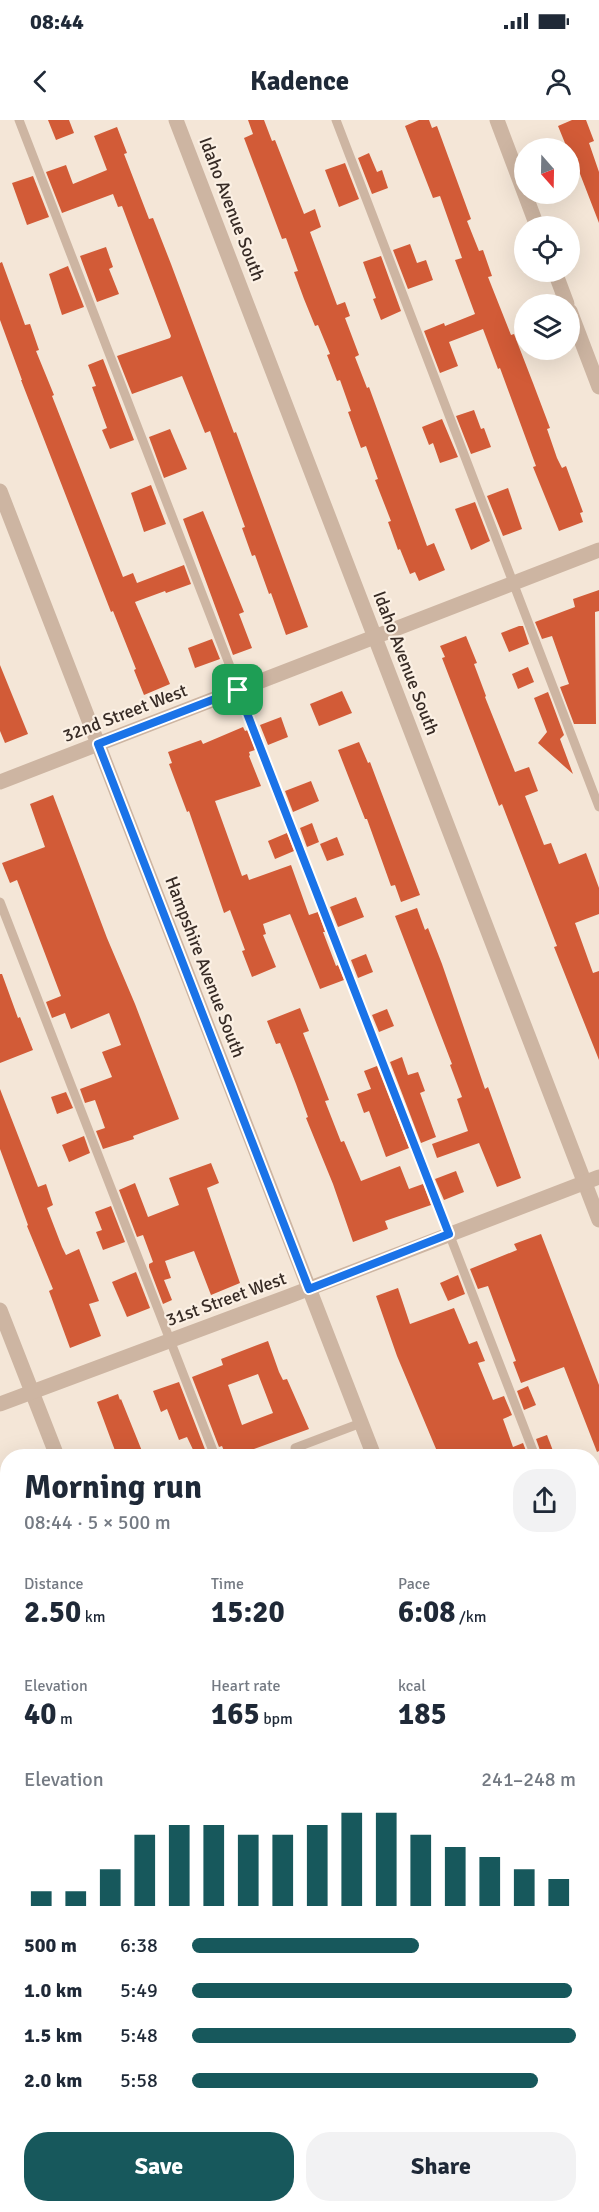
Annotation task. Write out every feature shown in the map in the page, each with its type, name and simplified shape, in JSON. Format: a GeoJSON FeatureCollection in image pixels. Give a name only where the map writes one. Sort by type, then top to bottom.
{"type":"FeatureCollection","features":[{"type":"Feature","properties":{"kind":"street","name":"Idaho Avenue South"},"geometry":{"type":"LineString","coordinates":[[176,120],[375,637],[592,1180],[599,1220]]}},
{"type":"Feature","properties":{"kind":"street"},"geometry":{"type":"LineString","coordinates":[[496,120],[533,216]]}},
{"type":"Feature","properties":{"kind":"street"},"geometry":{"type":"LineString","coordinates":[[580,337],[599,387]]}},
{"type":"Feature","properties":{"kind":"street","name":"Hampshire Avenue South"},"geometry":{"type":"LineString","coordinates":[[0,491],[371,1449]]}},
{"type":"Feature","properties":{"kind":"street","name":"32nd Street West"},"geometry":{"type":"LineString","coordinates":[[0,782],[599,550]]}},
{"type":"Feature","properties":{"kind":"street","name":"31st Street West"},"geometry":{"type":"LineString","coordinates":[[0,1404],[592,1180]]}},
{"type":"Feature","properties":{"kind":"street"},"geometry":{"type":"LineString","coordinates":[[0,1310],[54,1449]]}},
{"type":"Feature","properties":{"kind":"lane"},"geometry":{"type":"LineString","coordinates":[[19,120],[532,1449]]}},
{"type":"Feature","properties":{"kind":"lane"},"geometry":{"type":"LineString","coordinates":[[336,120],[599,807]]}},
{"type":"Feature","properties":{"kind":"lane"},"geometry":{"type":"LineString","coordinates":[[0,902],[212,1449]]}},
{"type":"Feature","properties":{"kind":"lane"},"geometry":{"type":"LineString","coordinates":[[295,1449],[361,1423]]}},
{"type":"Feature","properties":{"kind":"building"},"geometry":{"type":"Polygon","coordinates":[[[48,120],[69,120],[74,133],[56,140],[48,120]]]}},
{"type":"Feature","properties":{"kind":"building"},"geometry":{"type":"Polygon","coordinates":[[[248,120],[264,120],[272,141],[275,140],[304,214],[315,209],[321,227],[310,232],[337,305],[345,302],[350,316],[345,318],[359,355],[355,357],[367,388],[369,387],[427,546],[434,543],[445,570],[419,581],[415,572],[410,574],[400,549],[398,550],[388,522],[391,521],[375,480],[378,479],[366,446],[361,448],[340,380],[337,381],[327,355],[330,354],[304,299],[294,272],[298,271],[286,238],[282,239],[244,138],[253,134],[248,120]]]}},
{"type":"Feature","properties":{"kind":"building"},"geometry":{"type":"Polygon","coordinates":[[[419,120],[429,120],[432,128],[437,126],[471,219],[467,221],[479,251],[483,250],[492,276],[488,277],[511,335],[514,334],[514,360],[524,360],[550,428],[547,429],[557,458],[562,468],[566,466],[583,512],[580,513],[583,522],[559,531],[533,467],[536,466],[500,368],[498,369],[483,329],[449,342],[458,366],[440,373],[424,331],[444,323],[445,326],[475,314],[455,260],[462,258],[440,196],[433,198],[405,126],[419,120]]]}},
{"type":"Feature","properties":{"kind":"building"},"geometry":{"type":"Polygon","coordinates":[[[572,120],[586,120],[594,141],[589,143],[599,172],[599,223],[580,174],[580,138],[563,138],[558,126],[572,120]]]}},
{"type":"Feature","properties":{"kind":"building"},"geometry":{"type":"Polygon","coordinates":[[[117,127],[127,153],[124,154],[149,219],[153,218],[171,264],[308,627],[286,635],[255,555],[252,556],[242,528],[245,527],[210,431],[205,433],[182,376],[132,394],[117,356],[171,336],[122,206],[118,207],[113,194],[62,213],[46,172],[66,165],[73,184],[107,170],[94,136],[117,127]]]}},
{"type":"Feature","properties":{"kind":"building"},"geometry":{"type":"Polygon","coordinates":[[[369,153],[377,172],[382,170],[388,188],[372,194],[358,158],[369,153]]]}},
{"type":"Feature","properties":{"kind":"building"},"geometry":{"type":"Polygon","coordinates":[[[345,163],[359,199],[339,207],[325,170],[345,163]]]}},
{"type":"Feature","properties":{"kind":"building"},"geometry":{"type":"Polygon","coordinates":[[[33,176],[49,217],[27,225],[12,183],[33,176]]]}},
{"type":"Feature","properties":{"kind":"building"},"geometry":{"type":"Polygon","coordinates":[[[410,244],[417,263],[426,260],[433,280],[408,289],[393,250],[410,244]]]}},
{"type":"Feature","properties":{"kind":"building"},"geometry":{"type":"Polygon","coordinates":[[[106,247],[113,267],[109,269],[119,294],[97,302],[80,256],[106,247]]]}},
{"type":"Feature","properties":{"kind":"building"},"geometry":{"type":"Polygon","coordinates":[[[381,256],[401,311],[381,320],[363,262],[381,256]]]}},
{"type":"Feature","properties":{"kind":"building"},"geometry":{"type":"Polygon","coordinates":[[[2,262],[25,325],[30,324],[39,350],[36,351],[54,395],[52,396],[123,577],[133,573],[137,583],[184,565],[191,584],[135,602],[170,684],[144,695],[134,670],[136,669],[113,611],[111,612],[21,380],[0,320],[0,263],[2,262]]]}},
{"type":"Feature","properties":{"kind":"building"},"geometry":{"type":"Polygon","coordinates":[[[68,266],[84,307],[62,315],[49,274],[68,266]]]}},
{"type":"Feature","properties":{"kind":"building"},"geometry":{"type":"Polygon","coordinates":[[[103,359],[134,440],[110,449],[102,430],[107,428],[92,387],[96,386],[88,365],[103,359]]]}},
{"type":"Feature","properties":{"kind":"building"},"geometry":{"type":"Polygon","coordinates":[[[474,410],[491,447],[471,454],[456,416],[474,410]]]}},
{"type":"Feature","properties":{"kind":"building"},"geometry":{"type":"Polygon","coordinates":[[[442,419],[458,457],[440,463],[433,443],[429,445],[422,427],[442,419]]]}},
{"type":"Feature","properties":{"kind":"building"},"geometry":{"type":"Polygon","coordinates":[[[170,429],[187,469],[164,478],[149,437],[170,429]]]}},
{"type":"Feature","properties":{"kind":"building"},"geometry":{"type":"Polygon","coordinates":[[[151,485],[166,524],[144,532],[131,493],[151,485]]]}},
{"type":"Feature","properties":{"kind":"building"},"geometry":{"type":"Polygon","coordinates":[[[508,488],[522,529],[503,536],[487,496],[508,488]]]}},
{"type":"Feature","properties":{"kind":"building"},"geometry":{"type":"Polygon","coordinates":[[[475,502],[490,541],[471,550],[455,509],[475,502]]]}},
{"type":"Feature","properties":{"kind":"building"},"geometry":{"type":"Polygon","coordinates":[[[203,511],[244,612],[239,614],[252,648],[233,655],[183,519],[203,511]]]}},
{"type":"Feature","properties":{"kind":"building"},"geometry":{"type":"Polygon","coordinates":[[[599,590],[599,611],[595,612],[596,724],[574,724],[560,687],[569,684],[552,636],[542,639],[535,622],[575,607],[573,599],[599,590]]]}},
{"type":"Feature","properties":{"kind":"building"},"geometry":{"type":"Polygon","coordinates":[[[523,626],[529,644],[509,652],[501,633],[523,626]]]}},
{"type":"Feature","properties":{"kind":"building"},"geometry":{"type":"Polygon","coordinates":[[[466,636],[477,663],[474,664],[485,697],[515,772],[529,767],[538,791],[525,796],[544,845],[551,843],[559,864],[586,853],[599,888],[599,914],[575,923],[593,973],[599,971],[599,1060],[554,947],[557,946],[502,804],[499,806],[442,658],[445,657],[440,646],[466,636]]]}},
{"type":"Feature","properties":{"kind":"building"},"geometry":{"type":"Polygon","coordinates":[[[212,639],[220,659],[195,668],[188,648],[212,639]]]}},
{"type":"Feature","properties":{"kind":"building"},"geometry":{"type":"Polygon","coordinates":[[[0,665],[28,734],[5,743],[0,731],[0,665]]]}},
{"type":"Feature","properties":{"kind":"building"},"geometry":{"type":"Polygon","coordinates":[[[528,667],[534,682],[518,689],[512,674],[528,667]]]}},
{"type":"Feature","properties":{"kind":"building"},"geometry":{"type":"Polygon","coordinates":[[[342,691],[352,713],[319,726],[310,704],[342,691]]]}},
{"type":"Feature","properties":{"kind":"building"},"geometry":{"type":"Polygon","coordinates":[[[548,692],[564,735],[560,739],[573,774],[538,743],[547,732],[534,698],[548,692]]]}},
{"type":"Feature","properties":{"kind":"building"},"geometry":{"type":"Polygon","coordinates":[[[281,717],[288,737],[268,745],[260,725],[281,717]]]}},
{"type":"Feature","properties":{"kind":"building"},"geometry":{"type":"Polygon","coordinates":[[[243,727],[245,731],[248,730],[255,750],[249,752],[249,756],[261,786],[215,801],[242,876],[247,874],[249,880],[291,865],[309,915],[318,912],[336,966],[338,965],[344,980],[320,989],[290,914],[263,924],[266,934],[263,935],[276,967],[252,977],[230,910],[224,913],[189,811],[187,812],[169,764],[172,763],[168,752],[201,740],[203,744],[243,727]]]}},
{"type":"Feature","properties":{"kind":"building"},"geometry":{"type":"Polygon","coordinates":[[[359,742],[368,763],[370,762],[420,895],[401,902],[395,885],[391,886],[367,819],[365,819],[338,750],[359,742]]]}},
{"type":"Feature","properties":{"kind":"building"},"geometry":{"type":"Polygon","coordinates":[[[311,781],[319,801],[293,812],[285,791],[311,781]]]}},
{"type":"Feature","properties":{"kind":"building"},"geometry":{"type":"Polygon","coordinates":[[[53,795],[179,1119],[133,1136],[134,1139],[103,1149],[96,1131],[105,1128],[95,1100],[85,1103],[80,1089],[112,1077],[102,1052],[121,1045],[109,1013],[71,1029],[65,1013],[52,1018],[46,1002],[61,996],[17,880],[10,883],[2,863],[45,847],[30,804],[53,795]]]}},
{"type":"Feature","properties":{"kind":"building"},"geometry":{"type":"Polygon","coordinates":[[[312,823],[319,842],[307,847],[300,828],[312,823]]]}},
{"type":"Feature","properties":{"kind":"building"},"geometry":{"type":"Polygon","coordinates":[[[287,833],[294,851],[275,859],[268,841],[287,833]]]}},
{"type":"Feature","properties":{"kind":"building"},"geometry":{"type":"Polygon","coordinates":[[[337,837],[344,855],[327,861],[320,844],[337,837]]]}},
{"type":"Feature","properties":{"kind":"building"},"geometry":{"type":"Polygon","coordinates":[[[356,897],[364,917],[338,927],[330,907],[356,897]]]}},
{"type":"Feature","properties":{"kind":"building"},"geometry":{"type":"Polygon","coordinates":[[[417,908],[425,930],[428,928],[442,964],[485,1089],[488,1087],[521,1178],[497,1187],[479,1143],[437,1158],[432,1144],[468,1131],[457,1099],[462,1097],[450,1065],[452,1064],[395,916],[417,908]]]}},
{"type":"Feature","properties":{"kind":"building"},"geometry":{"type":"Polygon","coordinates":[[[366,954],[373,972],[358,978],[351,960],[366,954]]]}},
{"type":"Feature","properties":{"kind":"building"},"geometry":{"type":"Polygon","coordinates":[[[0,974],[2,974],[18,1018],[20,1017],[33,1050],[0,1063],[0,974]]]}},
{"type":"Feature","properties":{"kind":"building"},"geometry":{"type":"Polygon","coordinates":[[[300,1008],[309,1031],[303,1033],[329,1100],[325,1101],[341,1142],[344,1141],[361,1181],[400,1166],[409,1189],[423,1184],[431,1205],[385,1221],[388,1229],[353,1242],[333,1184],[306,1118],[308,1117],[296,1084],[280,1043],[276,1044],[267,1021],[300,1008]]]}},
{"type":"Feature","properties":{"kind":"building"},"geometry":{"type":"Polygon","coordinates":[[[387,1009],[394,1026],[379,1032],[372,1015],[387,1009]]]}},
{"type":"Feature","properties":{"kind":"building"},"geometry":{"type":"Polygon","coordinates":[[[402,1057],[408,1075],[418,1072],[425,1091],[420,1093],[436,1137],[421,1143],[390,1062],[402,1057]]]}},
{"type":"Feature","properties":{"kind":"building"},"geometry":{"type":"Polygon","coordinates":[[[377,1066],[409,1148],[386,1157],[369,1111],[364,1113],[357,1094],[371,1089],[364,1071],[377,1066]]]}},
{"type":"Feature","properties":{"kind":"building"},"geometry":{"type":"Polygon","coordinates":[[[0,1089],[38,1187],[46,1184],[53,1205],[47,1208],[62,1247],[66,1255],[79,1249],[99,1301],[89,1304],[101,1336],[70,1348],[49,1291],[53,1289],[27,1226],[0,1149],[0,1089]]]}},
{"type":"Feature","properties":{"kind":"building"},"geometry":{"type":"Polygon","coordinates":[[[66,1092],[73,1108],[57,1114],[51,1097],[66,1092]]]}},
{"type":"Feature","properties":{"kind":"building"},"geometry":{"type":"Polygon","coordinates":[[[84,1136],[90,1153],[69,1162],[62,1145],[84,1136]]]}},
{"type":"Feature","properties":{"kind":"building"},"geometry":{"type":"Polygon","coordinates":[[[211,1163],[219,1183],[207,1188],[240,1283],[211,1295],[194,1251],[165,1261],[171,1278],[164,1280],[172,1300],[163,1304],[149,1267],[149,1264],[153,1262],[143,1235],[137,1237],[119,1190],[135,1183],[148,1217],[179,1205],[169,1178],[211,1163]]]}},
{"type":"Feature","properties":{"kind":"building"},"geometry":{"type":"Polygon","coordinates":[[[456,1171],[464,1192],[444,1200],[435,1179],[456,1171]]]}},
{"type":"Feature","properties":{"kind":"building"},"geometry":{"type":"Polygon","coordinates":[[[111,1206],[125,1242],[103,1250],[96,1232],[102,1230],[95,1212],[111,1206]]]}},
{"type":"Feature","properties":{"kind":"building"},"geometry":{"type":"Polygon","coordinates":[[[541,1234],[599,1385],[599,1449],[596,1449],[564,1367],[521,1383],[513,1362],[516,1361],[488,1286],[478,1289],[470,1269],[517,1250],[514,1244],[541,1234]]]}},
{"type":"Feature","properties":{"kind":"building"},"geometry":{"type":"Polygon","coordinates":[[[136,1272],[150,1308],[127,1317],[112,1282],[136,1272]]]}},
{"type":"Feature","properties":{"kind":"building"},"geometry":{"type":"Polygon","coordinates":[[[458,1275],[465,1294],[448,1301],[440,1283],[458,1275]]]}},
{"type":"Feature","properties":{"kind":"building"},"geometry":{"type":"Polygon","coordinates":[[[398,1288],[410,1324],[454,1308],[469,1344],[477,1341],[485,1361],[478,1363],[493,1400],[504,1396],[512,1415],[503,1419],[513,1447],[523,1443],[525,1449],[436,1449],[397,1356],[376,1296],[398,1288]]]}},
{"type":"Feature","properties":{"kind":"building"},"geometry":{"type":"Polygon","coordinates":[[[268,1341],[279,1372],[283,1380],[287,1379],[309,1429],[254,1449],[219,1447],[192,1377],[223,1365],[221,1359],[268,1341]],[[258,1374],[228,1385],[242,1425],[273,1413],[258,1374]]]}},
{"type":"Feature","properties":{"kind":"building"},"geometry":{"type":"Polygon","coordinates":[[[179,1382],[205,1449],[193,1449],[187,1437],[179,1440],[167,1409],[161,1412],[153,1391],[179,1382]]]}},
{"type":"Feature","properties":{"kind":"building"},"geometry":{"type":"Polygon","coordinates":[[[528,1386],[536,1405],[524,1410],[517,1391],[528,1386]]]}},
{"type":"Feature","properties":{"kind":"building"},"geometry":{"type":"Polygon","coordinates":[[[118,1394],[141,1449],[114,1449],[97,1402],[118,1394]]]}},
{"type":"Feature","properties":{"kind":"building"},"geometry":{"type":"Polygon","coordinates":[[[547,1435],[552,1449],[540,1449],[536,1439],[547,1435]]]}},
{"type":"Feature","properties":{"kind":"route"},"geometry":{"type":"LineString","coordinates":[[238,690],[449,1234],[309,1289],[98,744],[238,690]]}}]}
